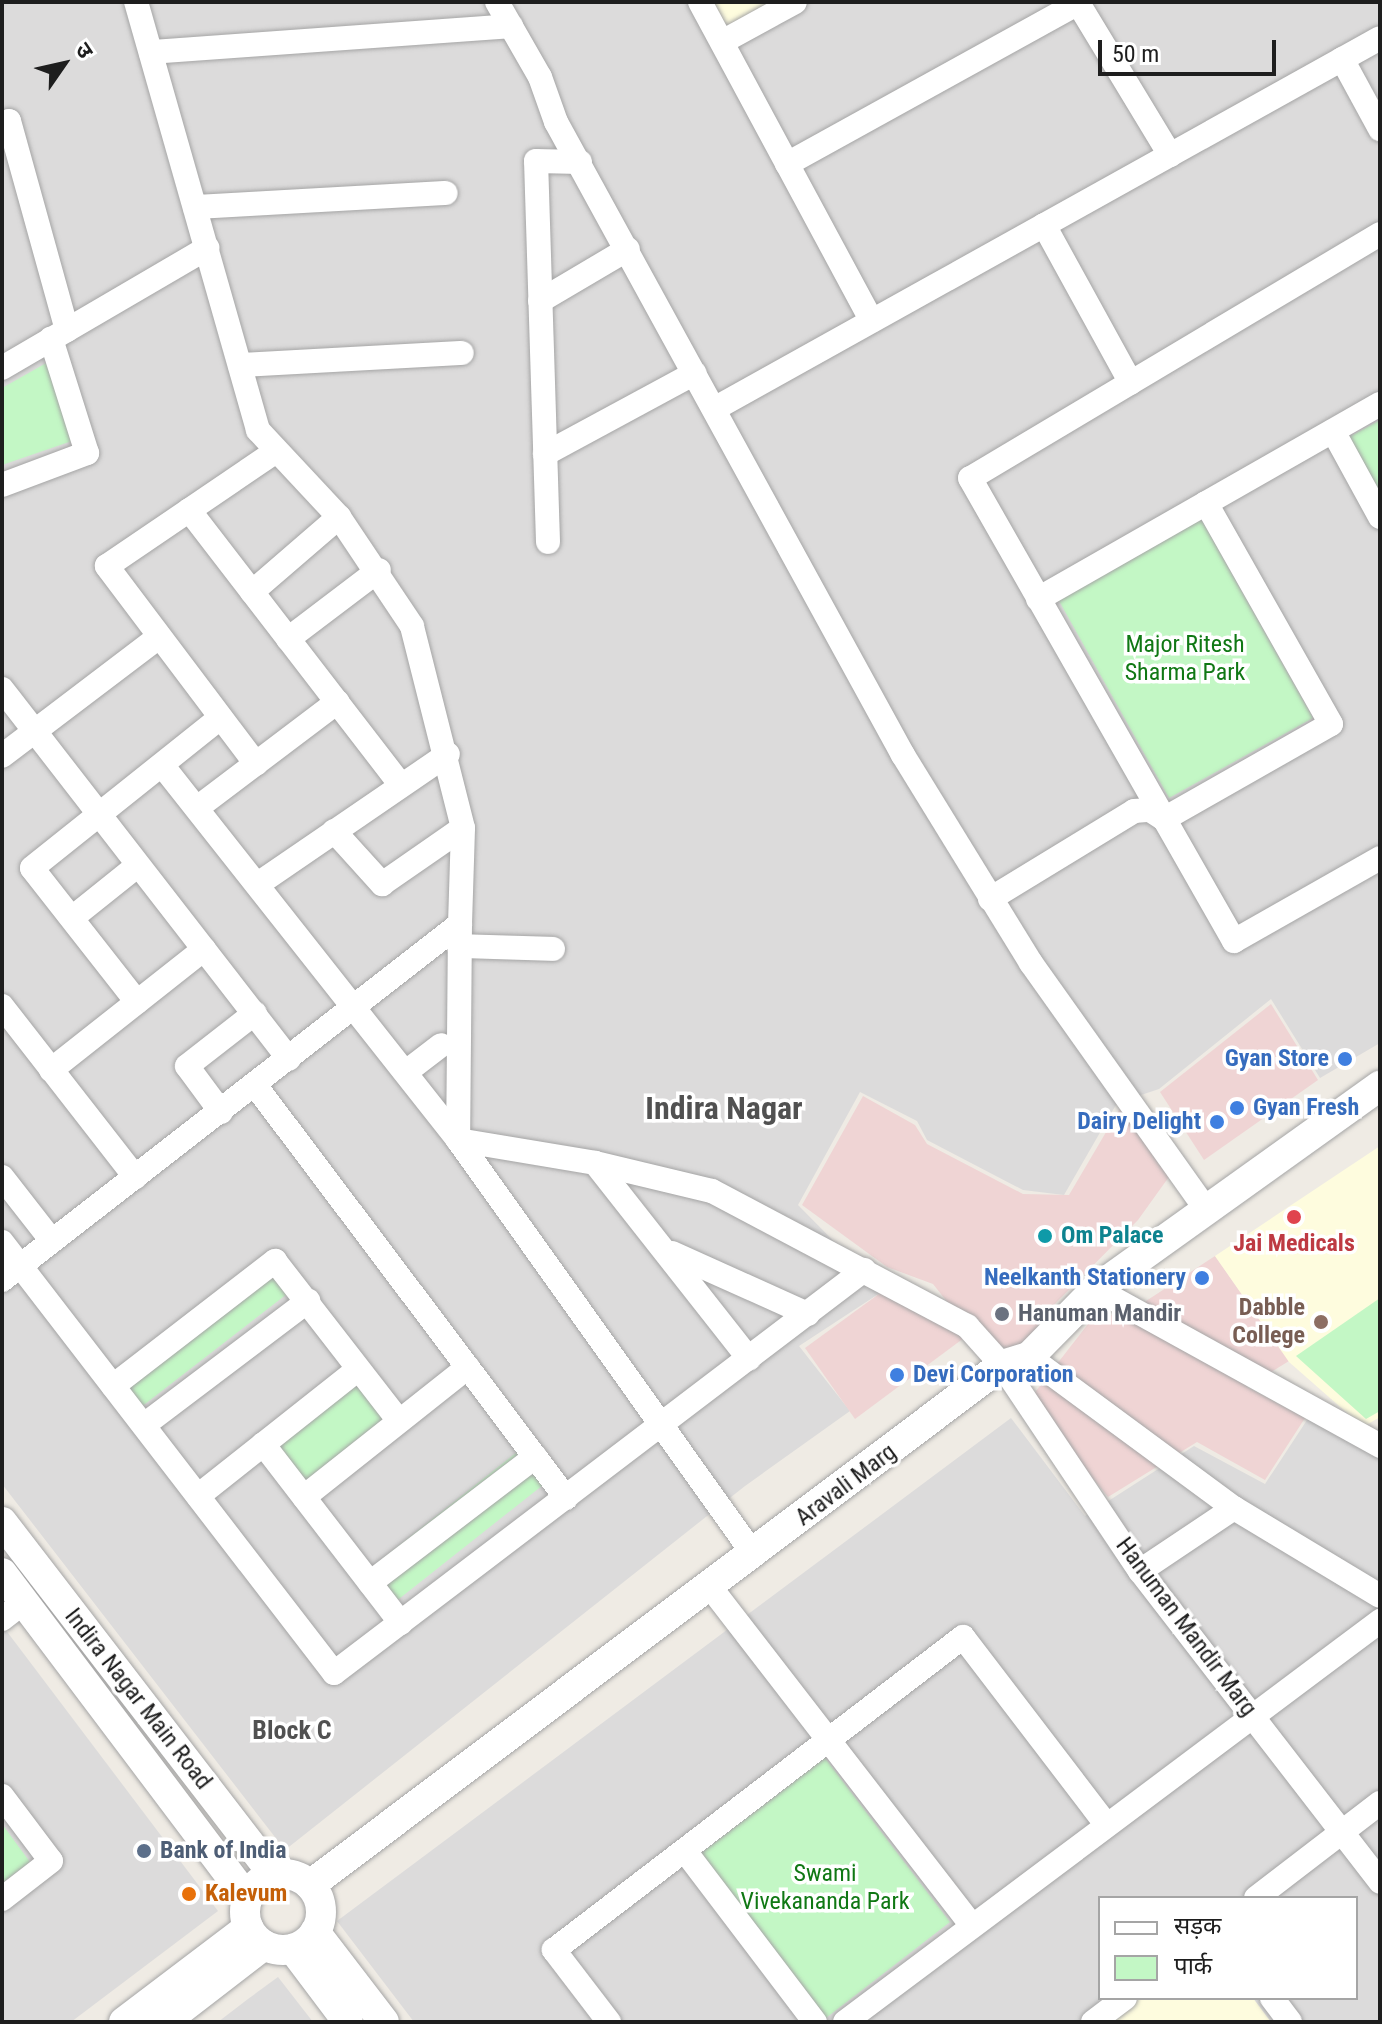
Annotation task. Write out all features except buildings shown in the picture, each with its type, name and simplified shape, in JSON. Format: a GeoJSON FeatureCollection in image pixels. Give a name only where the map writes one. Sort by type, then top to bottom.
{"type":"FeatureCollection","features":[{"type":"Feature","properties":{"kind":"street"},"geometry":{"type":"LineString","coordinates":[[136,2],[258,430],[339,517],[379,570],[412,626],[448,754],[463,828],[458,1140]]}},
{"type":"Feature","properties":{"kind":"street"},"geometry":{"type":"LineString","coordinates":[[497,2],[580,162],[903,755],[990,899],[1206,1209]]}},
{"type":"Feature","properties":{"kind":"street"},"geometry":{"type":"LineString","coordinates":[[700,2],[872,321]]}},
{"type":"Feature","properties":{"kind":"street"},"geometry":{"type":"LineString","coordinates":[[722,42],[795,2]]}},
{"type":"Feature","properties":{"kind":"street"},"geometry":{"type":"LineString","coordinates":[[787,164],[1079,2],[1170,155]]}},
{"type":"Feature","properties":{"kind":"street"},"geometry":{"type":"LineString","coordinates":[[151,52],[511,26]]}},
{"type":"Feature","properties":{"kind":"street"},"geometry":{"type":"LineString","coordinates":[[714,409],[1380,38]]}},
{"type":"Feature","properties":{"kind":"street"},"geometry":{"type":"LineString","coordinates":[[1342,59],[1380,129]]}},
{"type":"Feature","properties":{"kind":"street"},"geometry":{"type":"LineString","coordinates":[[2,125],[9,121],[87,453],[2,485]]}},
{"type":"Feature","properties":{"kind":"street"},"geometry":{"type":"LineString","coordinates":[[548,542],[536,161],[580,162]]}},
{"type":"Feature","properties":{"kind":"street"},"geometry":{"type":"LineString","coordinates":[[195,207],[446,193]]}},
{"type":"Feature","properties":{"kind":"street"},"geometry":{"type":"LineString","coordinates":[[1044,225],[1131,383]]}},
{"type":"Feature","properties":{"kind":"street"},"geometry":{"type":"LineString","coordinates":[[1380,234],[970,478],[1234,941],[1380,858]]}},
{"type":"Feature","properties":{"kind":"street"},"geometry":{"type":"LineString","coordinates":[[2,368],[207,248]]}},
{"type":"Feature","properties":{"kind":"street"},"geometry":{"type":"LineString","coordinates":[[540,301],[628,249]]}},
{"type":"Feature","properties":{"kind":"street"},"geometry":{"type":"LineString","coordinates":[[240,365],[462,353]]}},
{"type":"Feature","properties":{"kind":"street"},"geometry":{"type":"LineString","coordinates":[[545,454],[695,373]]}},
{"type":"Feature","properties":{"kind":"street"},"geometry":{"type":"LineString","coordinates":[[1038,599],[1380,404]]}},
{"type":"Feature","properties":{"kind":"street"},"geometry":{"type":"LineString","coordinates":[[1333,431],[1380,517]]}},
{"type":"Feature","properties":{"kind":"street"},"geometry":{"type":"LineString","coordinates":[[256,764],[107,566],[276,451]]}},
{"type":"Feature","properties":{"kind":"street"},"geometry":{"type":"LineString","coordinates":[[1164,819],[1331,724],[1206,503]]}},
{"type":"Feature","properties":{"kind":"street"},"geometry":{"type":"LineString","coordinates":[[189,510],[401,785]]}},
{"type":"Feature","properties":{"kind":"street"},"geometry":{"type":"LineString","coordinates":[[252,592],[339,517]]}},
{"type":"Feature","properties":{"kind":"street"},"geometry":{"type":"LineString","coordinates":[[288,639],[379,570]]}},
{"type":"Feature","properties":{"kind":"street"},"geometry":{"type":"LineString","coordinates":[[2,756],[159,637]]}},
{"type":"Feature","properties":{"kind":"street"},"geometry":{"type":"LineString","coordinates":[[2,689],[98,817],[289,1059]]}},
{"type":"Feature","properties":{"kind":"street"},"geometry":{"type":"LineString","coordinates":[[197,808],[337,702]]}},
{"type":"Feature","properties":{"kind":"street"},"geometry":{"type":"LineString","coordinates":[[137,1002],[32,868],[220,718]]}},
{"type":"Feature","properties":{"kind":"street"},"geometry":{"type":"LineString","coordinates":[[258,884],[448,754]]}},
{"type":"Feature","properties":{"kind":"street"},"geometry":{"type":"LineString","coordinates":[[162,765],[356,1006],[458,1140],[754,1555]]}},
{"type":"Feature","properties":{"kind":"street"},"geometry":{"type":"LineString","coordinates":[[990,899],[1134,811],[1150,810],[1164,819]]}},
{"type":"Feature","properties":{"kind":"street"},"geometry":{"type":"LineString","coordinates":[[334,831],[382,884],[463,828]]}},
{"type":"Feature","properties":{"kind":"street"},"geometry":{"type":"LineString","coordinates":[[72,918],[137,866]]}},
{"type":"Feature","properties":{"kind":"street"},"geometry":{"type":"LineString","coordinates":[[11,1273],[356,1006],[460,935],[553,949]]}},
{"type":"Feature","properties":{"kind":"street"},"geometry":{"type":"LineString","coordinates":[[51,1070],[204,949]]}},
{"type":"Feature","properties":{"kind":"street"},"geometry":{"type":"LineString","coordinates":[[2,1006],[135,1177]]}},
{"type":"Feature","properties":{"kind":"street"},"geometry":{"type":"LineString","coordinates":[[221,1112],[187,1066],[255,1013]]}},
{"type":"Feature","properties":{"kind":"street"},"geometry":{"type":"LineString","coordinates":[[406,1072],[441,1045]]}},
{"type":"Feature","properties":{"kind":"street"},"geometry":{"type":"LineString","coordinates":[[255,1085],[566,1498]]}},
{"type":"Feature","properties":{"kind":"street","name":"Aravali Marg"},"geometry":{"type":"LineString","coordinates":[[310,1885],[1016,1361],[1096,1289],[1380,1086]]}},
{"type":"Feature","properties":{"kind":"street"},"geometry":{"type":"LineString","coordinates":[[458,1140],[595,1163],[712,1191],[967,1326],[1234,1508],[1380,1596]]}},
{"type":"Feature","properties":{"kind":"street"},"geometry":{"type":"LineString","coordinates":[[595,1163],[669,1252],[749,1359]]}},
{"type":"Feature","properties":{"kind":"street"},"geometry":{"type":"LineString","coordinates":[[2,1177],[11,1208],[52,1241]]}},
{"type":"Feature","properties":{"kind":"street"},"geometry":{"type":"LineString","coordinates":[[2,1242],[11,1273],[113,1386],[334,1673],[864,1270]]}},
{"type":"Feature","properties":{"kind":"street"},"geometry":{"type":"LineString","coordinates":[[669,1252],[808,1314]]}},
{"type":"Feature","properties":{"kind":"street"},"geometry":{"type":"LineString","coordinates":[[113,1386],[269,1263],[279,1264],[399,1421]]}},
{"type":"Feature","properties":{"kind":"street"},"geometry":{"type":"LineString","coordinates":[[1096,1289],[1376,1439]]}},
{"type":"Feature","properties":{"kind":"street"},"geometry":{"type":"LineString","coordinates":[[144,1425],[308,1301]]}},
{"type":"Feature","properties":{"kind":"street","name":"Hanuman Mandir Marg"},"geometry":{"type":"LineString","coordinates":[[1016,1361],[1140,1571],[1380,1882]]}},
{"type":"Feature","properties":{"kind":"street"},"geometry":{"type":"LineString","coordinates":[[304,1497],[468,1367]]}},
{"type":"Feature","properties":{"kind":"street"},"geometry":{"type":"LineString","coordinates":[[198,1496],[358,1369]]}},
{"type":"Feature","properties":{"kind":"street"},"geometry":{"type":"LineString","coordinates":[[263,1444],[401,1623]]}},
{"type":"Feature","properties":{"kind":"street"},"geometry":{"type":"LineString","coordinates":[[370,1583],[535,1457]]}},
{"type":"Feature","properties":{"kind":"street"},"geometry":{"type":"LineString","coordinates":[[1140,1571],[1234,1508]]}},
{"type":"Feature","properties":{"kind":"street","name":"Indira Nagar Main Road"},"geometry":{"type":"LineString","coordinates":[[2,1522],[274,1875]]}},
{"type":"Feature","properties":{"kind":"street","name":"Indira Nagar Main Road"},"geometry":{"type":"LineString","coordinates":[[2,1573],[13,1610],[348,2022]]}},
{"type":"Feature","properties":{"kind":"street"},"geometry":{"type":"LineString","coordinates":[[711,1588],[972,1926]]}},
{"type":"Feature","properties":{"kind":"street"},"geometry":{"type":"LineString","coordinates":[[845,2022],[1250,1714],[1380,1621]]}},
{"type":"Feature","properties":{"kind":"street"},"geometry":{"type":"LineString","coordinates":[[609,2022],[554,1950],[963,1637],[1106,1824]]}},
{"type":"Feature","properties":{"kind":"street"},"geometry":{"type":"LineString","coordinates":[[2,1796],[51,1861],[2,1899]]}},
{"type":"Feature","properties":{"kind":"street"},"geometry":{"type":"LineString","coordinates":[[1259,1896],[1380,1803]]}},
{"type":"Feature","properties":{"kind":"street"},"geometry":{"type":"LineString","coordinates":[[685,1851],[815,2022]]}},
{"type":"Feature","properties":{"kind":"street"},"geometry":{"type":"LineString","coordinates":[[124,2022],[274,1931],[321,1911],[310,1885],[297,1877],[274,1875],[255,1885],[274,1931]]}},
{"type":"Feature","properties":{"kind":"street"},"geometry":{"type":"LineString","coordinates":[[164,2022],[274,1931]]}},
{"type":"Feature","properties":{"kind":"street","name":"Indira Nagar Main Road"},"geometry":{"type":"LineString","coordinates":[[274,1931],[384,2022]]}},
{"type":"Feature","properties":{"kind":"street"},"geometry":{"type":"LineString","coordinates":[[1093,2022],[1122,2000]]}},
{"type":"Feature","properties":{"kind":"street"},"geometry":{"type":"LineString","coordinates":[[1274,2000],[1290,2022]]}},
{"type":"Feature","properties":{"kind":"shaded area"},"geometry":{"type":"Polygon","coordinates":[[[2,2],[1380,2],[1380,1043],[1320,1078],[1271,999],[1159,1089],[1117,1103],[1064,1195],[1023,1190],[927,1140],[917,1121],[860,1092],[798,1205],[883,1291],[799,1346],[850,1411],[745,1486],[285,1850],[2,1484],[2,2]]]}},
{"type":"Feature","properties":{"kind":"shaded area"},"geometry":{"type":"Polygon","coordinates":[[[710,2],[772,2],[724,28],[710,2]]]}},
{"type":"Feature","properties":{"kind":"shaded area"},"geometry":{"type":"Polygon","coordinates":[[[1271,1004],[1318,1080],[1204,1160],[1160,1092],[1271,1004]]]}},
{"type":"Feature","properties":{"kind":"shaded area"},"geometry":{"type":"Polygon","coordinates":[[[863,1096],[915,1125],[927,1144],[1023,1194],[1069,1195],[1122,1105],[1171,1174],[1138,1220],[1052,1307],[1015,1356],[960,1318],[933,1284],[887,1267],[802,1205],[863,1096]]]}},
{"type":"Feature","properties":{"kind":"shaded area","name":"Dabble College"},"geometry":{"type":"Polygon","coordinates":[[[1380,1146],[1380,1417],[1363,1427],[1289,1362],[1215,1256],[1380,1146]]]}},
{"type":"Feature","properties":{"kind":"shaded area"},"geometry":{"type":"Polygon","coordinates":[[[1215,1256],[1289,1361],[1247,1387],[1305,1418],[1265,1480],[1197,1442],[1108,1497],[1029,1400],[1088,1324],[1143,1303],[1215,1256]]]}},
{"type":"Feature","properties":{"kind":"shaded area"},"geometry":{"type":"Polygon","coordinates":[[[887,1288],[968,1335],[855,1419],[805,1348],[887,1288]]]}},
{"type":"Feature","properties":{"kind":"shaded area"},"geometry":{"type":"Polygon","coordinates":[[[1309,1417],[1380,1438],[1380,2022],[414,2022],[337,1921],[1011,1418],[1085,1516],[1194,1446],[1265,1484],[1309,1417]]]}},
{"type":"Feature","properties":{"kind":"shaded area"},"geometry":{"type":"Polygon","coordinates":[[[2,1625],[218,1911],[71,2022],[2,2022],[2,1625]]]}},
{"type":"Feature","properties":{"kind":"shaded area"},"geometry":{"type":"Polygon","coordinates":[[[278,1977],[313,2022],[218,2022],[248,1999],[278,1977]]]}},
{"type":"Feature","properties":{"kind":"shaded area"},"geometry":{"type":"Polygon","coordinates":[[[1137,2000],[1254,2000],[1271,2022],[1108,2022],[1137,2000]]]}},
{"type":"Feature","properties":{"kind":"green space"},"geometry":{"type":"Polygon","coordinates":[[[48,362],[75,440],[2,465],[2,388],[48,362]]]}},
{"type":"Feature","properties":{"kind":"green space"},"geometry":{"type":"Polygon","coordinates":[[[1380,420],[1380,492],[1349,437],[1380,420]]]}},
{"type":"Feature","properties":{"kind":"green space","name":"Major Ritesh Sharma Park"},"geometry":{"type":"Polygon","coordinates":[[[1201,519],[1313,718],[1169,798],[1058,599],[1201,519]]]}},
{"type":"Feature","properties":{"kind":"green space"},"geometry":{"type":"Polygon","coordinates":[[[260,1259],[287,1294],[136,1411],[109,1376],[260,1259]]]}},
{"type":"Feature","properties":{"kind":"green space"},"geometry":{"type":"Polygon","coordinates":[[[1380,1298],[1380,1411],[1366,1419],[1296,1356],[1380,1298]]]}},
{"type":"Feature","properties":{"kind":"green space"},"geometry":{"type":"Polygon","coordinates":[[[350,1375],[387,1423],[302,1490],[265,1442],[350,1375]]]}},
{"type":"Feature","properties":{"kind":"green space"},"geometry":{"type":"Polygon","coordinates":[[[517,1452],[543,1485],[390,1606],[364,1573],[517,1452]]]}},
{"type":"Feature","properties":{"kind":"green space","name":"Swami Vivekananda Park"},"geometry":{"type":"Polygon","coordinates":[[[825,1758],[950,1922],[826,2018],[700,1854],[825,1758]]]}},
{"type":"Feature","properties":{"kind":"green space"},"geometry":{"type":"Polygon","coordinates":[[[2,1824],[30,1862],[2,1883],[2,1824]]]}},
{"type":"Feature","properties":{"kind":"place","name":"Gyan Store"},"geometry":{"type":"Point","coordinates":[1345,1059]}},
{"type":"Feature","properties":{"kind":"place","name":"Gyan Fresh"},"geometry":{"type":"Point","coordinates":[1237,1108]}},
{"type":"Feature","properties":{"kind":"place","name":"Dairy Delight"},"geometry":{"type":"Point","coordinates":[1217,1122]}},
{"type":"Feature","properties":{"kind":"place","name":"Jai Medicals"},"geometry":{"type":"Point","coordinates":[1294,1217]}},
{"type":"Feature","properties":{"kind":"place","name":"Om Palace"},"geometry":{"type":"Point","coordinates":[1045,1236]}},
{"type":"Feature","properties":{"kind":"place","name":"Neelkanth Stationery"},"geometry":{"type":"Point","coordinates":[1202,1278]}},
{"type":"Feature","properties":{"kind":"place","name":"Hanuman Mandir"},"geometry":{"type":"Point","coordinates":[1002,1314]}},
{"type":"Feature","properties":{"kind":"place","name":"Dabble College"},"geometry":{"type":"Point","coordinates":[1321,1322]}},
{"type":"Feature","properties":{"kind":"place","name":"Devi Corporation"},"geometry":{"type":"Point","coordinates":[897,1375]}},
{"type":"Feature","properties":{"kind":"place","name":"Bank of India"},"geometry":{"type":"Point","coordinates":[144,1851]}},
{"type":"Feature","properties":{"kind":"place","name":"Kalevum"},"geometry":{"type":"Point","coordinates":[189,1894]}},
{"type":"Feature","properties":{"kind":"district","name":"Indira Nagar"},"geometry":{"type":"Point","coordinates":[724,1108]}},
{"type":"Feature","properties":{"kind":"district","name":"Block C"},"geometry":{"type":"Point","coordinates":[292,1731]}}]}
